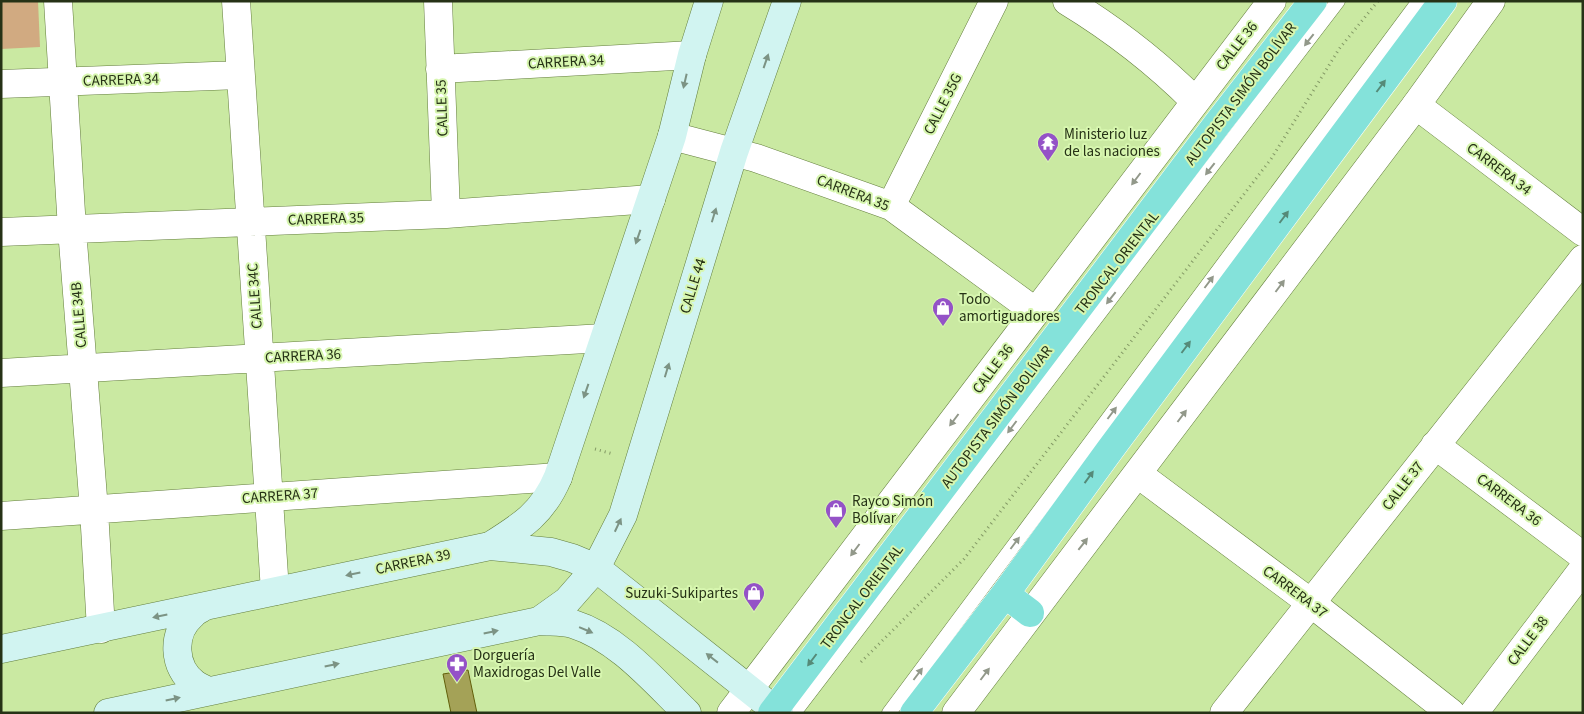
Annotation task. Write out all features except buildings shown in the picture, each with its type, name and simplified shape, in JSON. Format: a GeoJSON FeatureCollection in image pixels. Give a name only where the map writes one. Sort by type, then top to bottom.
{"type":"FeatureCollection","features":[{"type":"Feature","properties":{"kind":"highway","name":"AUTOPISTA SIMÓN BOLÍVAR"},"geometry":{"type":"LineString","coordinates":[[780,712],[1212,131],[1313,1]]}},
{"type":"Feature","properties":{"kind":"highway"},"geometry":{"type":"LineString","coordinates":[[914,713],[1005,594],[1443,1]]}},
{"type":"Feature","properties":{"kind":"highway"},"geometry":{"type":"LineString","coordinates":[[1005,594],[1030,613]]}},
{"type":"Feature","properties":{"kind":"main road"},"geometry":{"type":"LineString","coordinates":[[490,546],[518,528],[540,508],[551,493],[558,477],[672,136],[692,55],[709,1]]}},
{"type":"Feature","properties":{"kind":"main road","name":"CALLE 44"},"geometry":{"type":"LineString","coordinates":[[539,621],[567,601],[596,568],[623,514],[734,152],[786,1]]}},
{"type":"Feature","properties":{"kind":"main road","name":"CARRERA 39"},"geometry":{"type":"LineString","coordinates":[[1,649],[490,546],[551,552],[596,568],[780,712]]}},
{"type":"Feature","properties":{"kind":"main road"},"geometry":{"type":"LineString","coordinates":[[205,606],[192,615],[182,627],[177,642],[178,658],[184,673],[194,684],[209,691]]}},
{"type":"Feature","properties":{"kind":"main road"},"geometry":{"type":"LineString","coordinates":[[108,713],[539,621],[572,624],[603,637],[652,679],[687,713]]}},
{"type":"Feature","properties":{"kind":"street","name":"CALLE 34B"},"geometry":{"type":"LineString","coordinates":[[58,1],[72,229],[94,510],[100,629]]}},
{"type":"Feature","properties":{"kind":"street","name":"CALLE 34C"},"geometry":{"type":"LineString","coordinates":[[236,1],[275,590]]}},
{"type":"Feature","properties":{"kind":"street","name":"CALLE 35"},"geometry":{"type":"LineString","coordinates":[[438,1],[446,214]]}},
{"type":"Feature","properties":{"kind":"street","name":"CALLE 35G"},"geometry":{"type":"LineString","coordinates":[[891,206],[994,1]]}},
{"type":"Feature","properties":{"kind":"street"},"geometry":{"type":"LineString","coordinates":[[1067,1],[1099,20],[1178,84],[1195,101]]}},
{"type":"Feature","properties":{"kind":"street","name":"CALLE 36"},"geometry":{"type":"LineString","coordinates":[[731,713],[1272,1]]}},
{"type":"Feature","properties":{"kind":"street"},"geometry":{"type":"LineString","coordinates":[[956,713],[1416,105],[1491,1]]}},
{"type":"Feature","properties":{"kind":"street","name":"CARRERA 34"},"geometry":{"type":"LineString","coordinates":[[440,69],[692,55]]}},
{"type":"Feature","properties":{"kind":"street","name":"CARRERA 34"},"geometry":{"type":"LineString","coordinates":[[1,84],[240,75]]}},
{"type":"Feature","properties":{"kind":"street","name":"CARRERA 34"},"geometry":{"type":"LineString","coordinates":[[1416,105],[1583,232]]}},
{"type":"Feature","properties":{"kind":"street","name":"CARRERA 35"},"geometry":{"type":"LineString","coordinates":[[672,136],[756,158],[891,206],[1036,312]]}},
{"type":"Feature","properties":{"kind":"street","name":"CARRERA 35"},"geometry":{"type":"LineString","coordinates":[[1,232],[446,214],[651,198]]}},
{"type":"Feature","properties":{"kind":"street","name":"CALLE 37"},"geometry":{"type":"LineString","coordinates":[[1224,713],[1583,259]]}},
{"type":"Feature","properties":{"kind":"street","name":"CARRERA 36"},"geometry":{"type":"LineString","coordinates":[[1,373],[604,338]]}},
{"type":"Feature","properties":{"kind":"street","name":"CARRERA 36"},"geometry":{"type":"LineString","coordinates":[[1435,446],[1583,556]]}},
{"type":"Feature","properties":{"kind":"street","name":"CARRERA 37"},"geometry":{"type":"LineString","coordinates":[[1138,474],[1311,603],[1451,713]]}},
{"type":"Feature","properties":{"kind":"street","name":"CARRERA 37"},"geometry":{"type":"LineString","coordinates":[[1,516],[558,477]]}},
{"type":"Feature","properties":{"kind":"street","name":"CALLE 38"},"geometry":{"type":"LineString","coordinates":[[1474,713],[1583,569]]}},
{"type":"Feature","properties":{"kind":"street"},"geometry":{"type":"LineString","coordinates":[[652,679],[667,713]]}},
{"type":"Feature","properties":{"kind":"lane","name":"TRONCAL ORIENTAL"},"geometry":{"type":"LineString","coordinates":[[780,712],[1338,1]]}},
{"type":"Feature","properties":{"kind":"lane"},"geometry":{"type":"LineString","coordinates":[[889,713],[1419,1]]}},
{"type":"Feature","properties":{"kind":"path"},"geometry":{"type":"LineString","coordinates":[[857,666],[964,559],[1271,159],[1339,49],[1378,1]]}},
{"type":"Feature","properties":{"kind":"path"},"geometry":{"type":"LineString","coordinates":[[592,455],[594,448],[617,456]]}},
{"type":"Feature","properties":{"kind":"shaded area"},"geometry":{"type":"Polygon","coordinates":[[[1,1],[38,1],[40,47],[1,49],[1,1]]]}},
{"type":"Feature","properties":{"kind":"place","name":"Ministerio luz de las naciones"},"geometry":{"type":"Point","coordinates":[1048,162]}},
{"type":"Feature","properties":{"kind":"place","name":"Todo amortiguadores"},"geometry":{"type":"Point","coordinates":[943,327]}},
{"type":"Feature","properties":{"kind":"place","name":"Rayco Simón Bolívar"},"geometry":{"type":"Point","coordinates":[836,529]}},
{"type":"Feature","properties":{"kind":"place","name":"Suzuki-Sukipartes"},"geometry":{"type":"Point","coordinates":[754,612]}},
{"type":"Feature","properties":{"kind":"place","name":"Dorguería Maxidrogas Del Valle"},"geometry":{"type":"Point","coordinates":[457,683]}}]}
